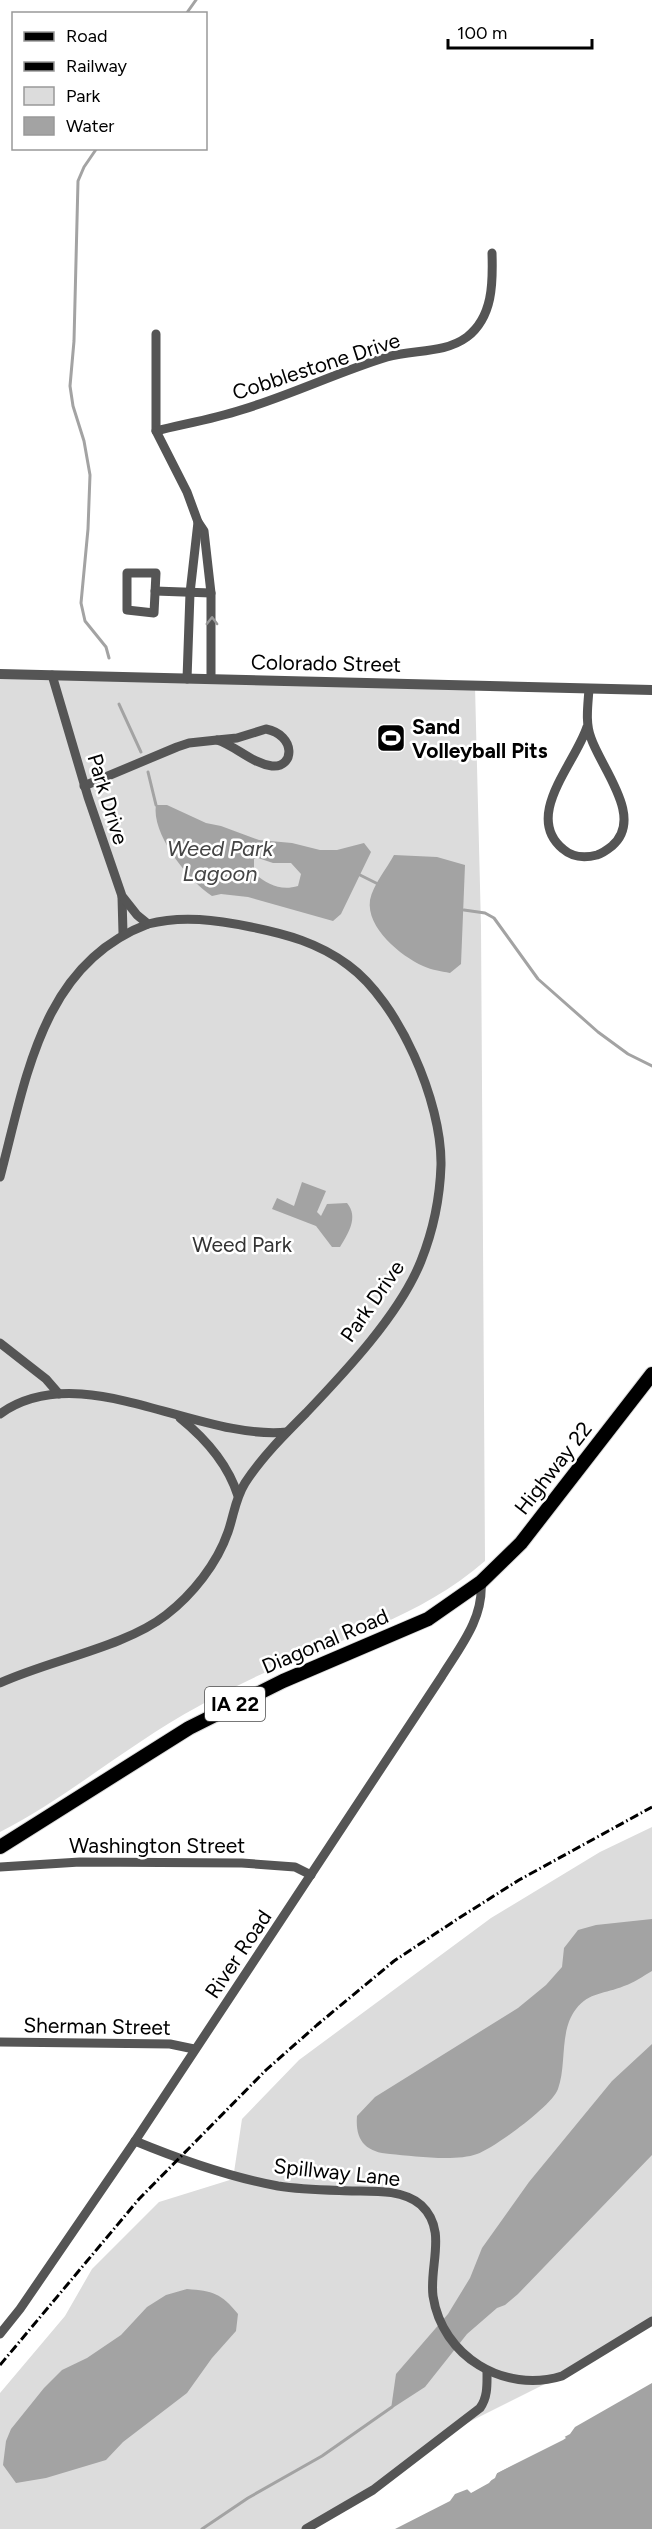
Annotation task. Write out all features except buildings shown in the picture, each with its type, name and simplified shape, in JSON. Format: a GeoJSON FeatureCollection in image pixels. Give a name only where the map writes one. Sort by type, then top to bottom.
{"type":"FeatureCollection","features":[{"type":"Feature","properties":{"kind":"main road","name":"Highway 22"},"geometry":{"type":"LineString","coordinates":[[481,1582],[520,1543],[652,1374]]}},
{"type":"Feature","properties":{"kind":"main road","name":"Diagonal Road"},"geometry":{"type":"LineString","coordinates":[[0,1847],[189,1728],[283,1681],[428,1619],[481,1582]]}},
{"type":"Feature","properties":{"kind":"street","name":"Cobblestone Drive"},"geometry":{"type":"LineString","coordinates":[[156,431],[241,410],[390,356],[448,347],[467,337],[489,306],[493,283],[492,253]]}},
{"type":"Feature","properties":{"kind":"street"},"geometry":{"type":"LineString","coordinates":[[156,334],[156,431],[204,531],[211,593],[211,679]]}},
{"type":"Feature","properties":{"kind":"street"},"geometry":{"type":"LineString","coordinates":[[187,679],[190,593],[198,522]]}},
{"type":"Feature","properties":{"kind":"street"},"geometry":{"type":"LineString","coordinates":[[128,573],[156,573],[155,591],[154,613],[128,610],[128,573]]}},
{"type":"Feature","properties":{"kind":"street"},"geometry":{"type":"LineString","coordinates":[[155,591],[211,593]]}},
{"type":"Feature","properties":{"kind":"street","name":"Colorado Street"},"geometry":{"type":"LineString","coordinates":[[0,674],[652,690]]}},
{"type":"Feature","properties":{"kind":"street","name":"Park Drive"},"geometry":{"type":"LineString","coordinates":[[52,675],[84,786],[122,896],[137,915],[148,924]]}},
{"type":"Feature","properties":{"kind":"street"},"geometry":{"type":"LineString","coordinates":[[587,727],[599,758],[621,800],[624,827],[616,842],[603,853],[586,857],[565,851],[556,843],[547,828],[547,819],[551,799],[578,751],[587,727],[589,689]]}},
{"type":"Feature","properties":{"kind":"street"},"geometry":{"type":"LineString","coordinates":[[84,786],[189,743],[217,740],[237,738],[259,730],[273,731],[285,738],[288,754],[284,763],[272,765],[246,756],[217,740]]}},
{"type":"Feature","properties":{"kind":"street"},"geometry":{"type":"LineString","coordinates":[[122,896],[125,917],[123,933]]}},
{"type":"Feature","properties":{"kind":"street","name":"Park Drive"},"geometry":{"type":"LineString","coordinates":[[0,1177],[30,1066],[50,1015],[79,970],[107,944],[123,933],[148,924],[180,919],[233,923],[298,939],[337,957],[366,980],[393,1016],[408,1042],[423,1077],[434,1115],[441,1163],[434,1218],[420,1264],[410,1284],[384,1323],[336,1380],[259,1464],[238,1496],[228,1532],[214,1561],[169,1613],[156,1623],[0,1683]]}},
{"type":"Feature","properties":{"kind":"street"},"geometry":{"type":"LineString","coordinates":[[0,1343],[46,1379],[59,1394]]}},
{"type":"Feature","properties":{"kind":"street"},"geometry":{"type":"LineString","coordinates":[[0,1414],[28,1399],[59,1394],[145,1405],[241,1431],[268,1434],[287,1432]]}},
{"type":"Feature","properties":{"kind":"street"},"geometry":{"type":"LineString","coordinates":[[176,1414],[193,1428],[222,1461],[230,1474],[238,1496]]}},
{"type":"Feature","properties":{"kind":"street","name":"River Road"},"geometry":{"type":"LineString","coordinates":[[0,2334],[20,2309],[135,2141],[466,1637],[481,1604],[481,1582]]}},
{"type":"Feature","properties":{"kind":"street","name":"Washington Street"},"geometry":{"type":"LineString","coordinates":[[0,1867],[80,1862],[232,1863],[295,1867],[311,1875]]}},
{"type":"Feature","properties":{"kind":"street","name":"Sherman Street"},"geometry":{"type":"LineString","coordinates":[[0,2042],[170,2044],[194,2049]]}},
{"type":"Feature","properties":{"kind":"street","name":"Spillway Lane"},"geometry":{"type":"LineString","coordinates":[[135,2141],[177,2159],[266,2183],[315,2189],[378,2191],[413,2199],[428,2213],[436,2232],[432,2293],[439,2322],[463,2352],[487,2371],[504,2377],[545,2380],[562,2376],[652,2321]]}},
{"type":"Feature","properties":{"kind":"street"},"geometry":{"type":"LineString","coordinates":[[306,2529],[373,2490],[480,2408],[485,2402],[487,2392],[487,2371]]}},
{"type":"Feature","properties":{"kind":"green space","name":"Weed Park"},"geometry":{"type":"Polygon","coordinates":[[[0,675],[475,686],[481,926],[485,1561],[434,1597],[407,1612],[264,1673],[207,1702],[149,1736],[51,1802],[0,1832],[0,675]]]}},
{"type":"Feature","properties":{"kind":"green space"},"geometry":{"type":"Polygon","coordinates":[[[652,1827],[652,2324],[569,2372],[443,2435],[373,2490],[301,2529],[0,2529],[0,2393],[65,2316],[92,2269],[159,2202],[233,2179],[242,2119],[299,2060],[491,1918],[600,1852],[652,1827]]]}},
{"type":"Feature","properties":{"kind":"water","name":"Weed Park Lagoon"},"geometry":{"type":"Polygon","coordinates":[[[156,805],[167,805],[206,823],[259,840],[292,843],[320,850],[337,850],[364,843],[371,852],[341,914],[333,921],[248,897],[221,894],[212,896],[193,880],[174,856],[165,843],[156,817],[156,805]],[[258,858],[254,859],[254,873],[275,886],[286,888],[298,886],[301,874],[291,863],[273,863],[258,858]]]}},
{"type":"Feature","properties":{"kind":"water"},"geometry":{"type":"Polygon","coordinates":[[[394,855],[437,857],[465,865],[461,964],[450,973],[426,967],[405,955],[387,940],[374,921],[370,910],[370,900],[377,883],[394,855]]]}},
{"type":"Feature","properties":{"kind":"water"},"geometry":{"type":"Polygon","coordinates":[[[302,1182],[326,1191],[317,1212],[321,1216],[327,1204],[347,1203],[350,1208],[351,1225],[340,1247],[332,1247],[316,1226],[272,1209],[277,1198],[294,1206],[302,1182]]]}},
{"type":"Feature","properties":{"kind":"water"},"geometry":{"type":"Polygon","coordinates":[[[652,1919],[652,1971],[628,1985],[592,1996],[581,2003],[567,2027],[558,2089],[545,2105],[522,2126],[477,2154],[457,2158],[381,2153],[363,2143],[358,2132],[357,2116],[375,2097],[518,2008],[546,1985],[562,1967],[564,1948],[578,1930],[596,1925],[652,1919]]]}},
{"type":"Feature","properties":{"kind":"water"},"geometry":{"type":"Polygon","coordinates":[[[652,2044],[652,2155],[518,2294],[505,2305],[497,2308],[467,2334],[425,2387],[391,2409],[396,2374],[448,2314],[470,2278],[482,2248],[529,2182],[612,2081],[652,2044]]]}},
{"type":"Feature","properties":{"kind":"water"},"geometry":{"type":"Polygon","coordinates":[[[187,2289],[216,2294],[238,2314],[236,2331],[212,2358],[187,2393],[123,2442],[106,2460],[46,2478],[16,2483],[3,2465],[6,2441],[11,2429],[44,2388],[62,2370],[87,2358],[121,2335],[147,2307],[166,2295],[187,2289]]]}},
{"type":"Feature","properties":{"kind":"water"},"geometry":{"type":"Polygon","coordinates":[[[652,2383],[652,2529],[395,2529],[450,2501],[455,2494],[468,2489],[472,2492],[495,2478],[497,2473],[570,2434],[575,2427],[652,2383]]]}},
{"type":"Feature","properties":{"kind":"pier"},"geometry":{"type":"Polygon","coordinates":[[[563,2435],[566,2438],[497,2473],[489,2483],[471,2493],[467,2489],[466,2487],[474,2487],[487,2480],[503,2466],[563,2435]]]}},
{"type":"Feature","properties":{"kind":"waterway"},"geometry":{"type":"LineString","coordinates":[[187,12],[196,0]]}},
{"type":"Feature","properties":{"kind":"waterway"},"geometry":{"type":"LineString","coordinates":[[96,150],[78,181],[74,341],[70,386],[90,475],[81,603],[85,621],[106,647],[109,658]]}},
{"type":"Feature","properties":{"kind":"waterway"},"geometry":{"type":"LineString","coordinates":[[119,704],[141,752]]}},
{"type":"Feature","properties":{"kind":"waterway"},"geometry":{"type":"LineString","coordinates":[[148,772],[156,805]]}},
{"type":"Feature","properties":{"kind":"waterway"},"geometry":{"type":"LineString","coordinates":[[360,875],[378,884]]}},
{"type":"Feature","properties":{"kind":"waterway"},"geometry":{"type":"LineString","coordinates":[[464,910],[485,913],[494,918],[538,979],[598,1032],[628,1054],[652,1066]]}},
{"type":"Feature","properties":{"kind":"waterway"},"geometry":{"type":"LineString","coordinates":[[202,2529],[248,2498],[322,2456],[392,2407]]}},
{"type":"Feature","properties":{"kind":"railway"},"geometry":{"type":"LineString","coordinates":[[0,2365],[139,2199],[266,2070],[317,2025],[394,1961],[459,1918],[519,1880],[652,1807]]}},
{"type":"Feature","properties":{"kind":"place","name":"Sand Volleyball Pits"},"geometry":{"type":"Point","coordinates":[391,738]}}]}
